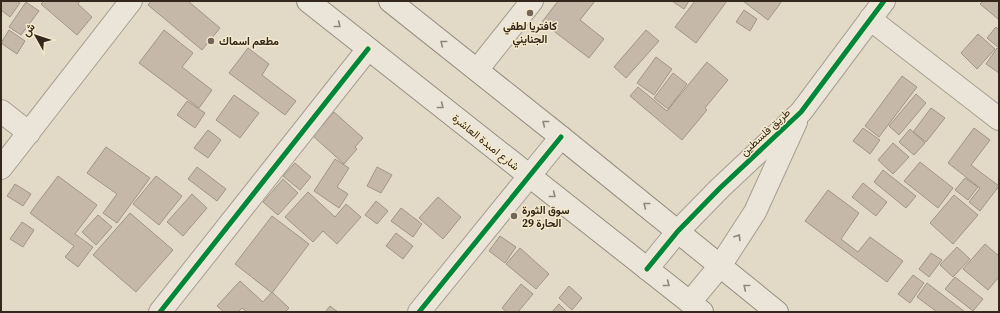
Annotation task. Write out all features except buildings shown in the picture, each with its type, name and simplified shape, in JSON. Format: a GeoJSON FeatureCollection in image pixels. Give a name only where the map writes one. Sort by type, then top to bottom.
{"type":"FeatureCollection","features":[{"type":"Feature","properties":{"kind":"street"},"geometry":{"type":"LineString","coordinates":[[1,168],[131,1]]}},
{"type":"Feature","properties":{"kind":"street","name":"شارع امبدة العاشرة"},"geometry":{"type":"LineString","coordinates":[[308,1],[529,177],[696,307]]}},
{"type":"Feature","properties":{"kind":"street"},"geometry":{"type":"LineString","coordinates":[[390,1],[777,312]]}},
{"type":"Feature","properties":{"kind":"street"},"geometry":{"type":"LineString","coordinates":[[477,70],[532,1]]}},
{"type":"Feature","properties":{"kind":"street","name":"طريق فلسطين"},"geometry":{"type":"LineString","coordinates":[[647,269],[678,231],[720,188],[801,112],[884,1]]}},
{"type":"Feature","properties":{"kind":"street"},"geometry":{"type":"LineString","coordinates":[[870,19],[999,119]]}},
{"type":"Feature","properties":{"kind":"street"},"geometry":{"type":"LineString","coordinates":[[160,312],[368,49]]}},
{"type":"Feature","properties":{"kind":"street"},"geometry":{"type":"LineString","coordinates":[[1,111],[29,133]]}},
{"type":"Feature","properties":{"kind":"street","name":"طريق فلسطين"},"geometry":{"type":"LineString","coordinates":[[696,307],[720,266],[755,212],[801,112]]}},
{"type":"Feature","properties":{"kind":"street"},"geometry":{"type":"LineString","coordinates":[[419,312],[561,137]]}},
{"type":"Feature","properties":{"kind":"cycle path"},"geometry":{"type":"LineString","coordinates":[[647,269],[678,231],[720,188],[801,112],[884,1]]}},
{"type":"Feature","properties":{"kind":"cycle path"},"geometry":{"type":"LineString","coordinates":[[160,312],[368,49]]}},
{"type":"Feature","properties":{"kind":"cycle path"},"geometry":{"type":"LineString","coordinates":[[419,312],[561,137]]}},
{"type":"Feature","properties":{"kind":"place","name":"كافتريا لطفي الجنايني"},"geometry":{"type":"Point","coordinates":[530,13]}},
{"type":"Feature","properties":{"kind":"place","name":"مطعم اسماك"},"geometry":{"type":"Point","coordinates":[211,41]}},
{"type":"Feature","properties":{"kind":"place","name":"سوق الثورة الحارة 29"},"geometry":{"type":"Point","coordinates":[514,216]}}]}
